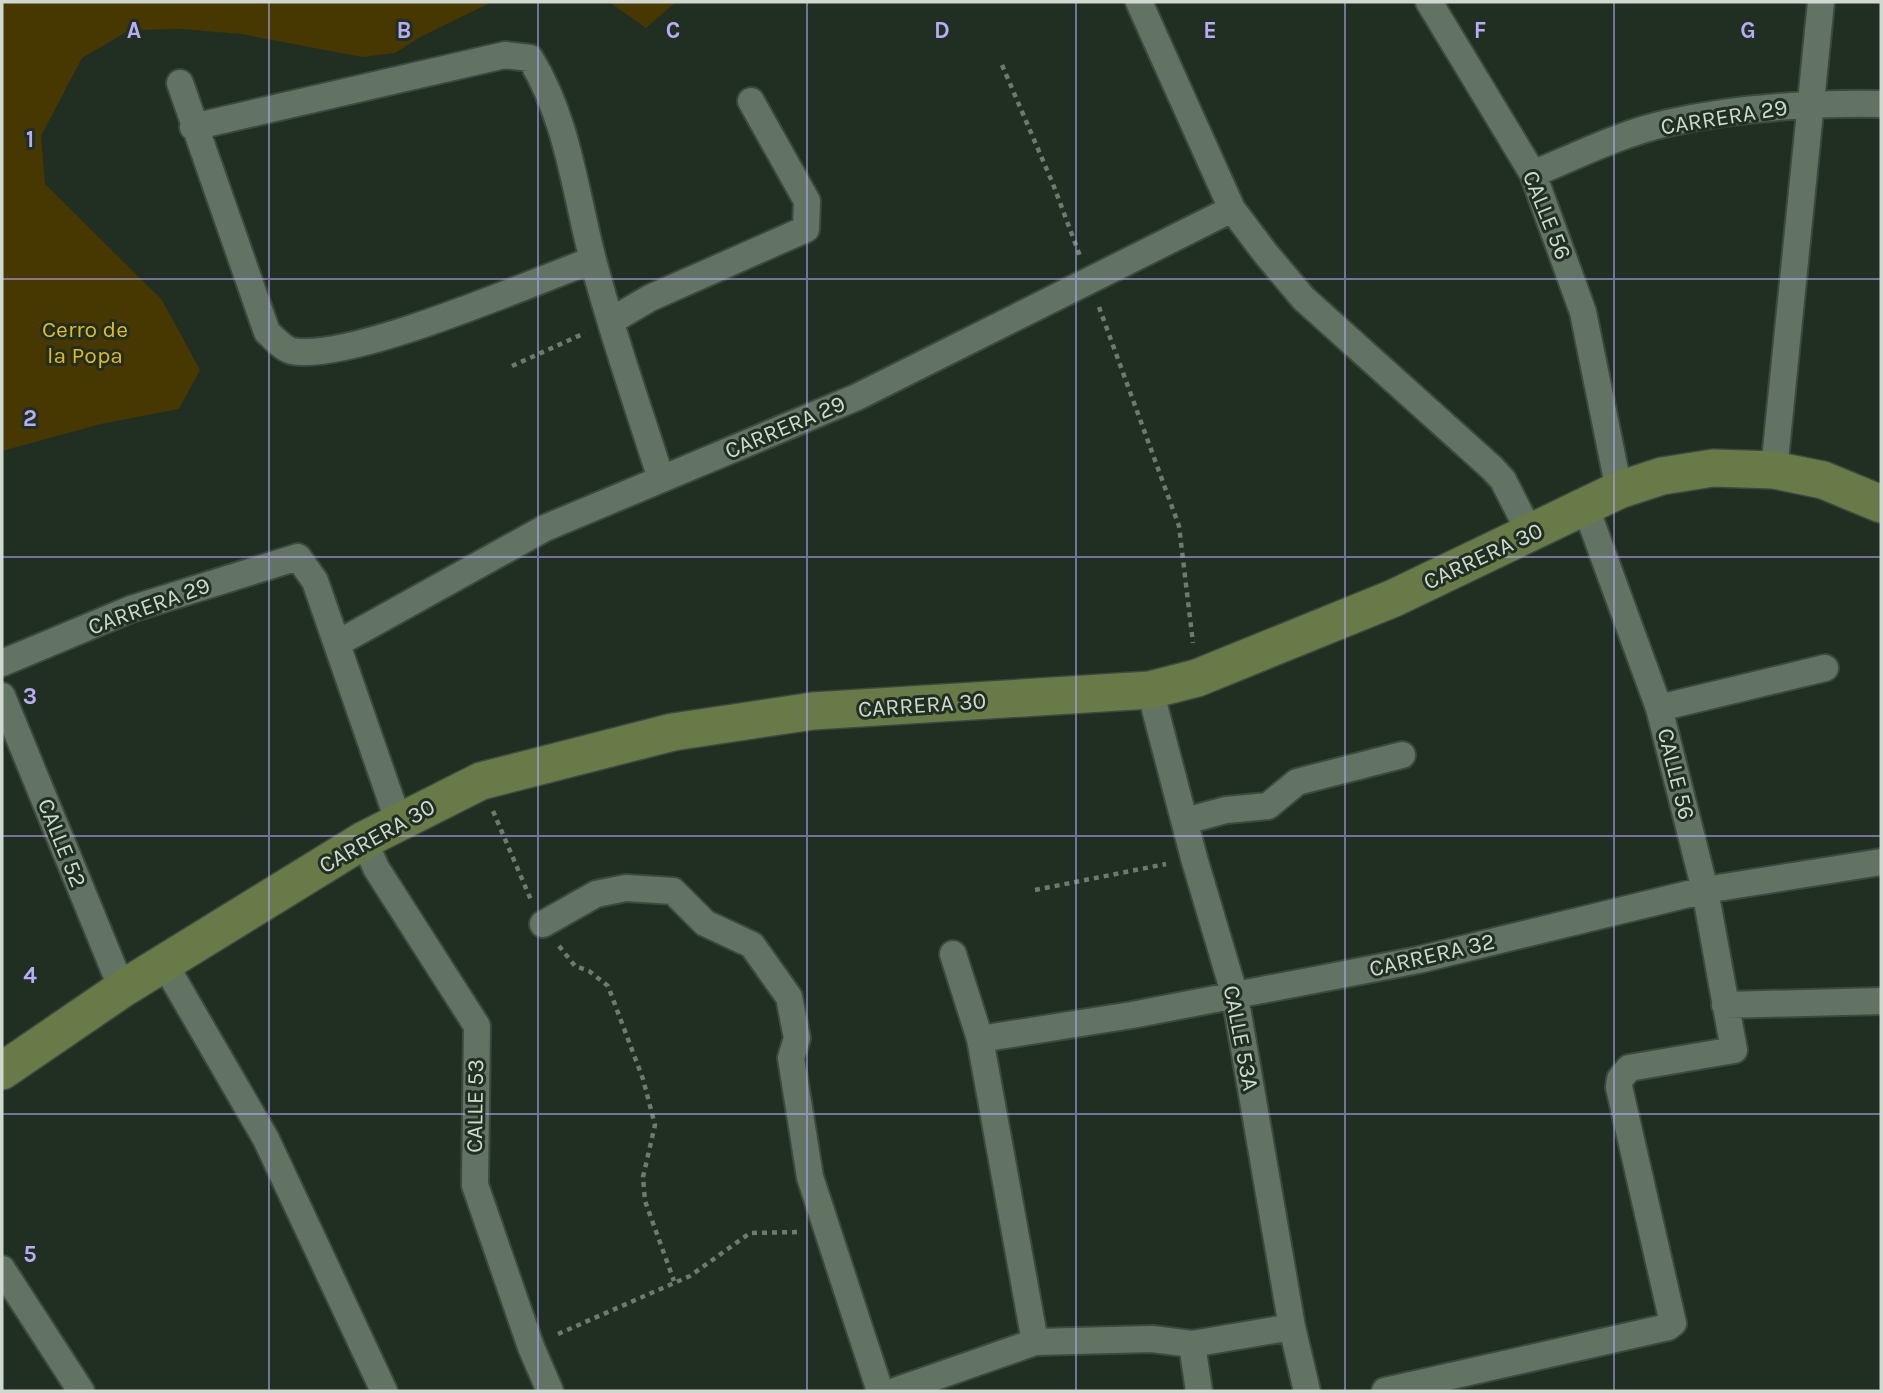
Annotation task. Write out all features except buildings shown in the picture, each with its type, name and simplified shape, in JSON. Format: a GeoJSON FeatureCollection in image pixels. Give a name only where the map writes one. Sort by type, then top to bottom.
{"type":"FeatureCollection","features":[{"type":"Feature","properties":{"kind":"street"},"geometry":{"type":"LineString","coordinates":[[1139,2],[1232,209],[1303,298],[1492,468],[1503,480],[1530,533]]}},
{"type":"Feature","properties":{"kind":"street","name":"CALLE 56"},"geometry":{"type":"LineString","coordinates":[[1429,2],[1533,174],[1583,312],[1619,490]]}},
{"type":"Feature","properties":{"kind":"street"},"geometry":{"type":"LineString","coordinates":[[1774,470],[1821,2]]}},
{"type":"Feature","properties":{"kind":"street"},"geometry":{"type":"LineString","coordinates":[[193,127],[505,55],[530,58],[546,84],[572,164],[593,260],[662,479]]}},
{"type":"Feature","properties":{"kind":"street"},"geometry":{"type":"LineString","coordinates":[[180,83],[193,127],[267,332],[289,350],[323,352],[412,327],[593,260]]}},
{"type":"Feature","properties":{"kind":"street"},"geometry":{"type":"LineString","coordinates":[[611,321],[669,289],[806,229],[807,201],[751,101]]}},
{"type":"Feature","properties":{"kind":"street","name":"CARRERA 29"},"geometry":{"type":"LineString","coordinates":[[1533,174],[1666,123],[1746,109],[1811,103],[1881,104]]}},
{"type":"Feature","properties":{"kind":"street","name":"CARRERA 29"},"geometry":{"type":"LineString","coordinates":[[2,663],[131,609],[298,557],[315,581],[338,643],[545,528],[857,397],[1232,209]]}},
{"type":"Feature","properties":{"kind":"street","name":"CARRERA 30"},"geometry":{"type":"LineString","coordinates":[[2,1071],[164,962],[364,840],[481,781],[673,732],[813,712],[1150,690],[1197,678],[1394,598],[1619,490],[1662,476],[1713,468],[1774,470],[1823,480],[1881,504]]}},
{"type":"Feature","properties":{"kind":"street","name":"CALLE 56"},"geometry":{"type":"LineString","coordinates":[[1415,1388],[1668,1327],[1673,1322],[1619,1087],[1620,1079],[1629,1068],[1734,1050],[1705,890],[1659,708],[1586,508]]}},
{"type":"Feature","properties":{"kind":"street"},"geometry":{"type":"LineString","coordinates":[[338,643],[399,823]]}},
{"type":"Feature","properties":{"kind":"street"},"geometry":{"type":"LineString","coordinates":[[1659,708],[1825,668]]}},
{"type":"Feature","properties":{"kind":"street","name":"CALLE 53A"},"geometry":{"type":"LineString","coordinates":[[1150,690],[1194,858],[1235,996],[1292,1327],[1307,1391]]}},
{"type":"Feature","properties":{"kind":"street","name":"CALLE 52"},"geometry":{"type":"LineString","coordinates":[[2,696],[122,989]]}},
{"type":"Feature","properties":{"kind":"street"},"geometry":{"type":"LineString","coordinates":[[1185,821],[1226,810],[1268,806],[1297,782],[1402,755]]}},
{"type":"Feature","properties":{"kind":"street","name":"CALLE 53"},"geometry":{"type":"LineString","coordinates":[[364,840],[376,867],[477,1026],[475,1185],[531,1347],[550,1391]]}},
{"type":"Feature","properties":{"kind":"street","name":"CARRERA 32"},"geometry":{"type":"LineString","coordinates":[[980,1040],[1235,996],[1419,960],[1705,890],[1881,862]]}},
{"type":"Feature","properties":{"kind":"street"},"geometry":{"type":"LineString","coordinates":[[544,924],[596,894],[626,888],[673,891],[705,923],[752,945],[789,997],[797,1038],[791,1058],[810,1177],[880,1391]]}},
{"type":"Feature","properties":{"kind":"street"},"geometry":{"type":"LineString","coordinates":[[953,954],[980,1040],[1035,1342]]}},
{"type":"Feature","properties":{"kind":"street"},"geometry":{"type":"LineString","coordinates":[[164,962],[266,1139],[384,1391]]}},
{"type":"Feature","properties":{"kind":"street"},"geometry":{"type":"LineString","coordinates":[[1725,1005],[1881,1001]]}},
{"type":"Feature","properties":{"kind":"street"},"geometry":{"type":"LineString","coordinates":[[2,1269],[81,1391]]}},
{"type":"Feature","properties":{"kind":"street"},"geometry":{"type":"LineString","coordinates":[[895,1391],[1035,1342],[1152,1339],[1192,1344],[1292,1327]]}},
{"type":"Feature","properties":{"kind":"street"},"geometry":{"type":"LineString","coordinates":[[1192,1344],[1199,1391]]}},
{"type":"Feature","properties":{"kind":"street"},"geometry":{"type":"LineString","coordinates":[[1385,1391],[1415,1388]]}},
{"type":"Feature","properties":{"kind":"path"},"geometry":{"type":"LineString","coordinates":[[1002,65],[1053,184],[1179,526],[1197,678]]}},
{"type":"Feature","properties":{"kind":"path"},"geometry":{"type":"LineString","coordinates":[[512,366],[611,321]]}},
{"type":"Feature","properties":{"kind":"path"},"geometry":{"type":"LineString","coordinates":[[481,781],[517,872],[544,924],[575,967],[589,971],[608,986],[630,1041],[655,1125],[643,1177],[645,1201],[674,1281]]}},
{"type":"Feature","properties":{"kind":"path"},"geometry":{"type":"LineString","coordinates":[[1035,890],[1194,858]]}},
{"type":"Feature","properties":{"kind":"path"},"geometry":{"type":"LineString","coordinates":[[531,1347],[690,1276],[750,1233],[828,1231]]}},
{"type":"Feature","properties":{"kind":"green space","name":"Cerro de la Popa"},"geometry":{"type":"Polygon","coordinates":[[[2,2],[492,2],[422,36],[395,53],[362,57],[241,34],[181,29],[130,30],[82,58],[41,136],[45,184],[162,300],[200,370],[179,409],[101,424],[2,451],[2,2]]]}},
{"type":"Feature","properties":{"kind":"green space"},"geometry":{"type":"Polygon","coordinates":[[[609,2],[676,2],[646,28],[609,2]]]}}]}
